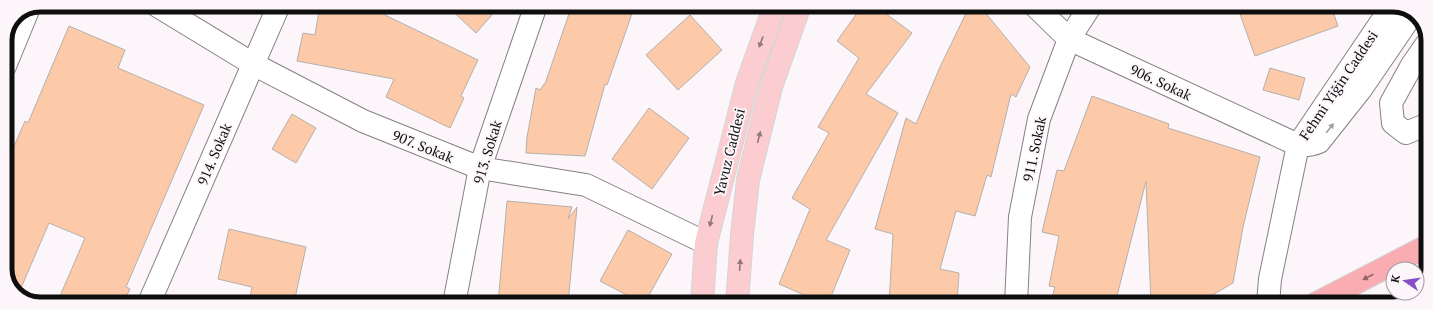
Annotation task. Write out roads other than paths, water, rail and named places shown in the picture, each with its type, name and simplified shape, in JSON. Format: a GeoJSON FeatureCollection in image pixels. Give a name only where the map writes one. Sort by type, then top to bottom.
{"type":"FeatureCollection","features":[{"type":"Feature","properties":{"kind":"highway"},"geometry":{"type":"LineString","coordinates":[[1327,297],[1421,249]]}},
{"type":"Feature","properties":{"kind":"main road","name":"Yavuz Caddesi"},"geometry":{"type":"LineString","coordinates":[[702,297],[706,243],[747,83],[772,12]]}},
{"type":"Feature","properties":{"kind":"main road","name":"Yavuz Caddesi"},"geometry":{"type":"LineString","coordinates":[[738,297],[748,180],[771,88],[798,12]]}},
{"type":"Feature","properties":{"kind":"street","name":"907. Sokak"},"geometry":{"type":"LineString","coordinates":[[168,12],[253,64],[363,121],[480,168],[586,185],[706,243]]}},
{"type":"Feature","properties":{"kind":"street","name":"914. Sokak"},"geometry":{"type":"LineString","coordinates":[[152,297],[276,12]]}},
{"type":"Feature","properties":{"kind":"street","name":"913. Sokak"},"geometry":{"type":"LineString","coordinates":[[455,297],[480,168],[534,12]]}},
{"type":"Feature","properties":{"kind":"street","name":"906. Sokak"},"geometry":{"type":"LineString","coordinates":[[1040,12],[1069,39],[1298,145]]}},
{"type":"Feature","properties":{"kind":"street","name":"911. Sokak"},"geometry":{"type":"LineString","coordinates":[[1016,297],[1020,217],[1039,119],[1069,39],[1087,12]]}},
{"type":"Feature","properties":{"kind":"street","name":"Fehmi Yiğin Caddesi"},"geometry":{"type":"LineString","coordinates":[[1269,297],[1270,279],[1298,145],[1388,12]]}},
{"type":"Feature","properties":{"kind":"street"},"geometry":{"type":"LineString","coordinates":[[12,49],[25,17]]}},
{"type":"Feature","properties":{"kind":"street","name":"Fehmi Yiğin Caddesi"},"geometry":{"type":"LineString","coordinates":[[1298,145],[1310,145],[1320,142],[1361,89],[1409,17]]}},
{"type":"Feature","properties":{"kind":"street"},"geometry":{"type":"LineString","coordinates":[[1421,52],[1391,103],[1393,123],[1406,133],[1421,127]]}}]}
